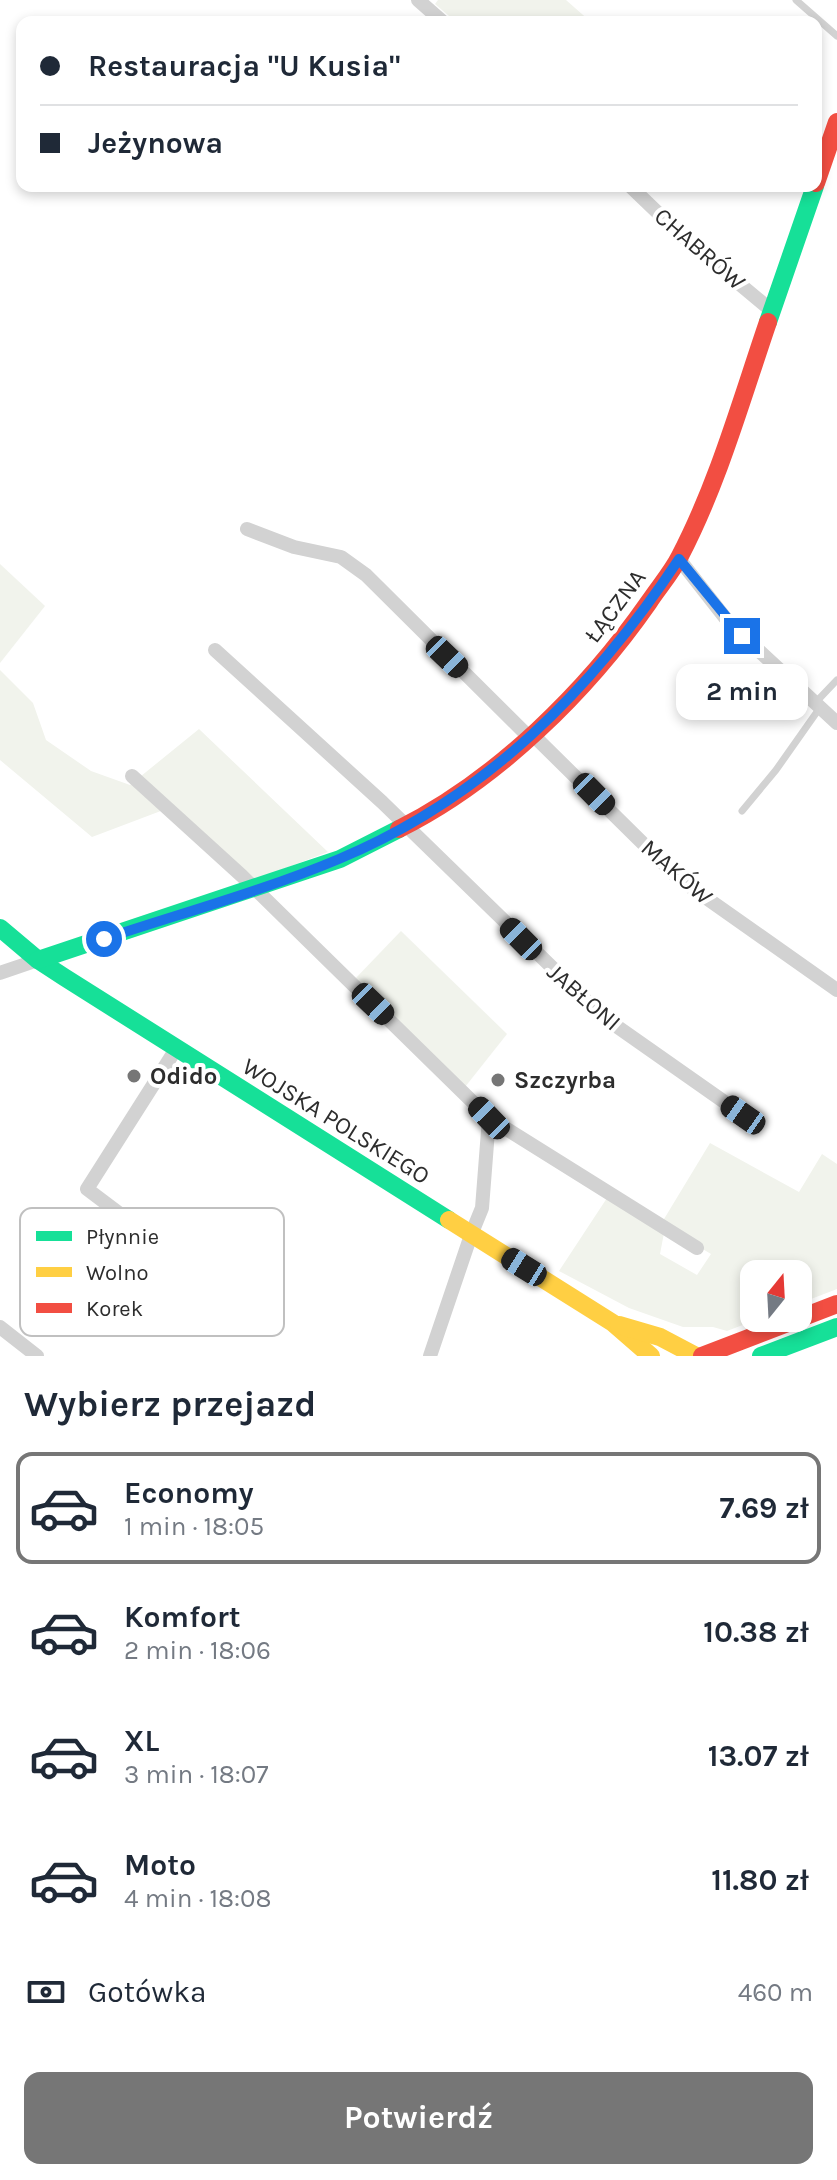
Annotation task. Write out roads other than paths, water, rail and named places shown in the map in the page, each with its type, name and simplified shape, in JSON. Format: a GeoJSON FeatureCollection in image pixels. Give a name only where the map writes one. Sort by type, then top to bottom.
{"type":"FeatureCollection","features":[{"type":"Feature","properties":{"kind":"street"},"geometry":{"type":"LineString","coordinates":[[418,0],[436,16]]}},
{"type":"Feature","properties":{"kind":"street","name":"ŁĄCZNA"},"geometry":{"type":"LineString","coordinates":[[822,164],[837,122]]}},
{"type":"Feature","properties":{"kind":"street","name":"CHABRÓW"},"geometry":{"type":"LineString","coordinates":[[636,192],[682,236],[772,311]]}},
{"type":"Feature","properties":{"kind":"street","name":"ŁĄCZNA"},"geometry":{"type":"LineString","coordinates":[[38,960],[340,859],[406,826],[481,778],[531,736],[619,645],[679,559],[707,498],[812,192]]}},
{"type":"Feature","properties":{"kind":"street","name":"MAKÓW"},"geometry":{"type":"LineString","coordinates":[[247,529],[294,547],[341,557],[366,575],[678,878],[837,990]]}},
{"type":"Feature","properties":{"kind":"street"},"geometry":{"type":"LineString","coordinates":[[679,559],[730,624],[837,723]]}},
{"type":"Feature","properties":{"kind":"street","name":"JABŁONI"},"geometry":{"type":"LineString","coordinates":[[215,650],[406,826],[602,1016],[743,1115]]}},
{"type":"Feature","properties":{"kind":"street"},"geometry":{"type":"LineString","coordinates":[[132,776],[255,889],[489,1118],[697,1248]]}},
{"type":"Feature","properties":{"kind":"street","name":"WOJSKA POLSKIEGO"},"geometry":{"type":"LineString","coordinates":[[0,928],[38,960],[176,1049],[613,1323],[660,1337],[699,1356]]}},
{"type":"Feature","properties":{"kind":"street"},"geometry":{"type":"LineString","coordinates":[[0,973],[38,960]]}},
{"type":"Feature","properties":{"kind":"street"},"geometry":{"type":"LineString","coordinates":[[112,1208],[87,1189],[176,1049]]}},
{"type":"Feature","properties":{"kind":"street"},"geometry":{"type":"LineString","coordinates":[[430,1356],[482,1208],[489,1118]]}},
{"type":"Feature","properties":{"kind":"street"},"geometry":{"type":"LineString","coordinates":[[699,1356],[837,1304]]}},
{"type":"Feature","properties":{"kind":"street","name":"WOJSKA POLSKIEGO"},"geometry":{"type":"LineString","coordinates":[[613,1323],[634,1350],[651,1356]]}},
{"type":"Feature","properties":{"kind":"street"},"geometry":{"type":"LineString","coordinates":[[0,1327],[37,1356]]}},
{"type":"Feature","properties":{"kind":"street"},"geometry":{"type":"LineString","coordinates":[[763,1355],[837,1327]]}},
{"type":"Feature","properties":{"kind":"lane"},"geometry":{"type":"LineString","coordinates":[[796,0],[814,16]]}},
{"type":"Feature","properties":{"kind":"lane"},"geometry":{"type":"LineString","coordinates":[[742,811],[776,770],[837,680]]}},
{"type":"Feature","properties":{"kind":"place","name":"Odido"},"geometry":{"type":"Point","coordinates":[134,1076]}},
{"type":"Feature","properties":{"kind":"place","name":"Szczyrba"},"geometry":{"type":"Point","coordinates":[498,1080]}}]}
